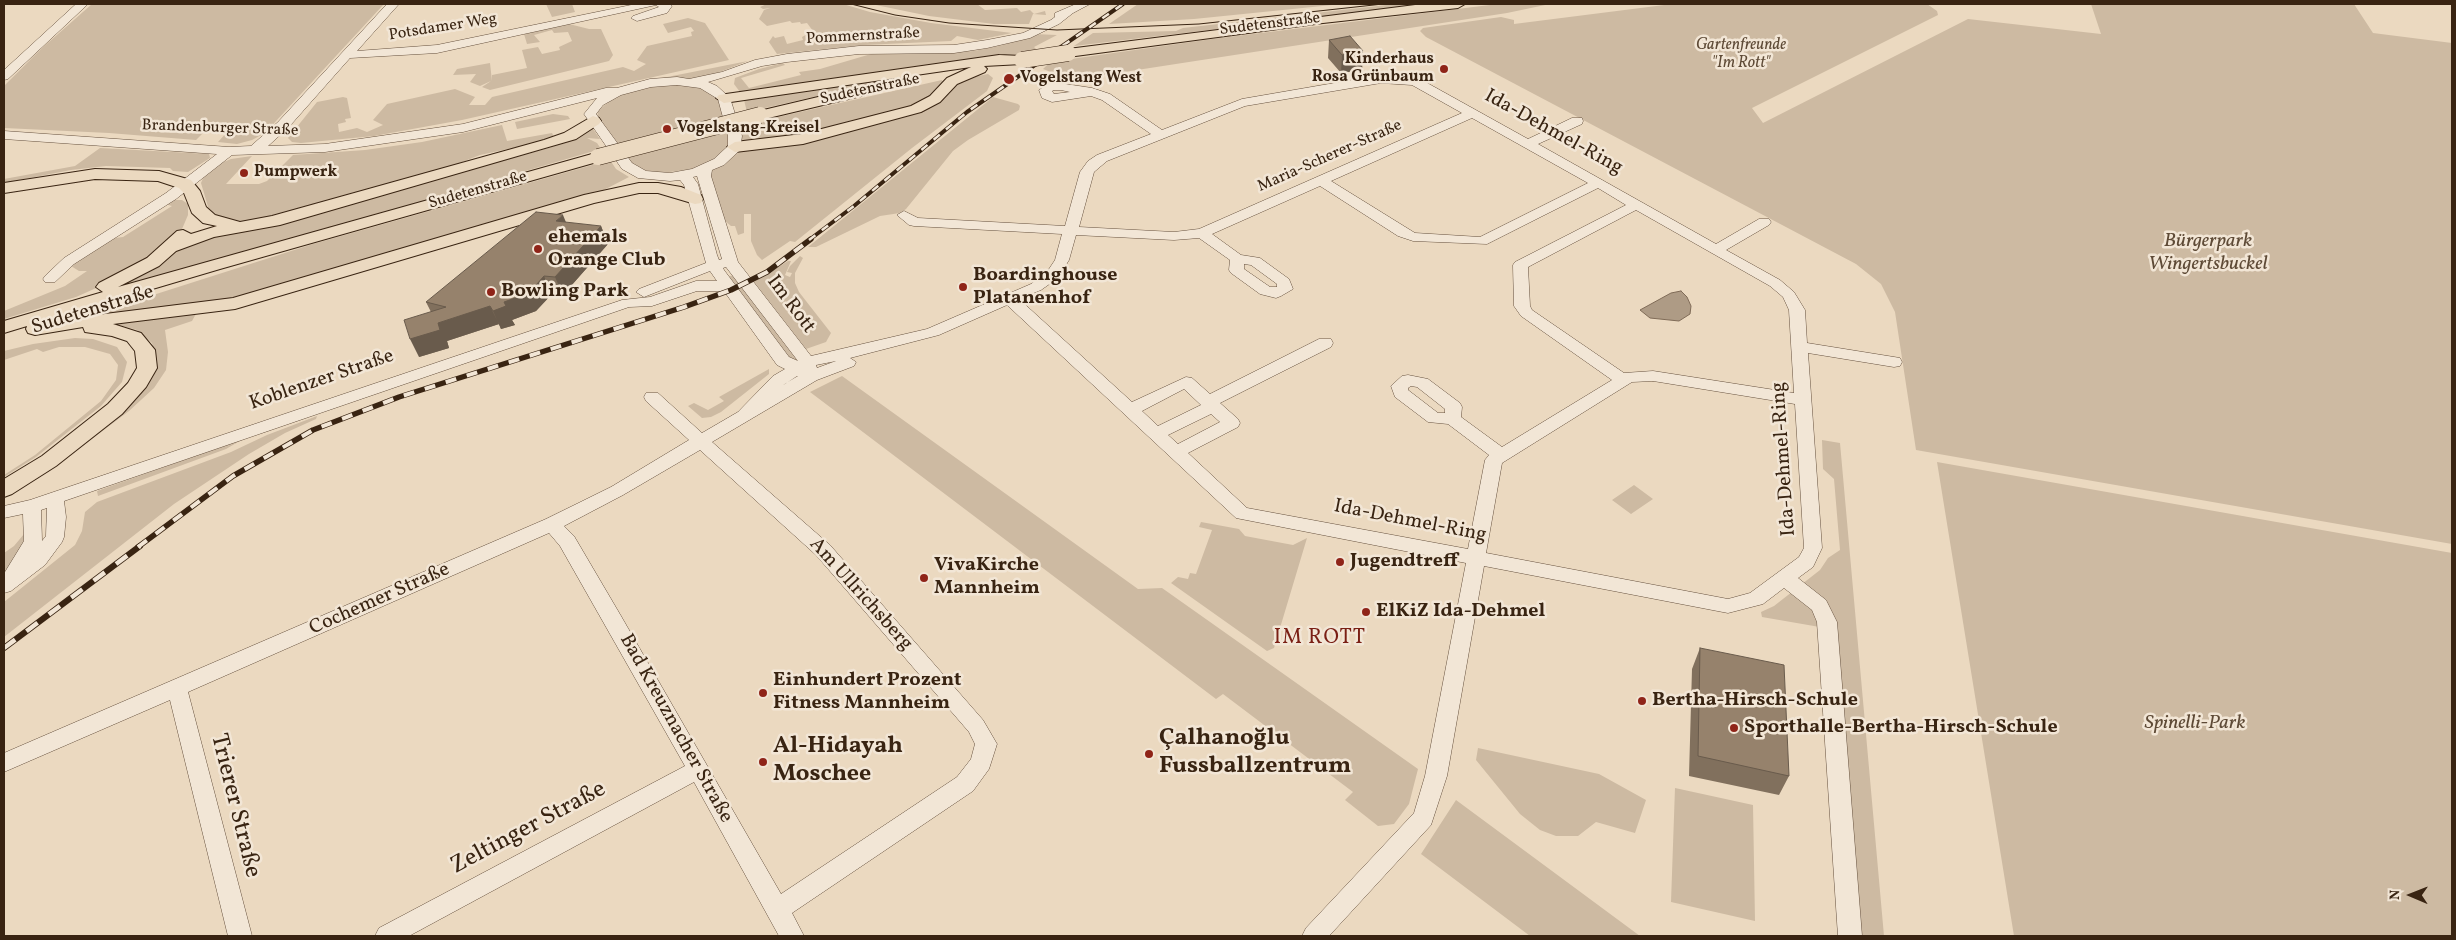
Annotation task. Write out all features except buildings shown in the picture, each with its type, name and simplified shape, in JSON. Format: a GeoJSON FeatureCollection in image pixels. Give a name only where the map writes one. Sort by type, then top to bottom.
{"type":"FeatureCollection","features":[{"type":"Feature","properties":{"kind":"main road","name":"Sudetenstraße"},"geometry":{"type":"LineString","coordinates":[[4,327],[30,325],[181,284],[296,243],[598,157],[760,115],[892,85],[1068,53],[1323,18],[1458,4]]}},
{"type":"Feature","properties":{"kind":"main road"},"geometry":{"type":"LineString","coordinates":[[708,88],[999,59],[1022,60]]}},
{"type":"Feature","properties":{"kind":"main road"},"geometry":{"type":"LineString","coordinates":[[735,147],[803,139],[916,109],[935,99],[952,82],[984,67]]}},
{"type":"Feature","properties":{"kind":"main road"},"geometry":{"type":"LineString","coordinates":[[30,325],[136,272],[174,246],[210,233],[274,220],[550,144],[570,136],[592,118]]}},
{"type":"Feature","properties":{"kind":"main road"},"geometry":{"type":"LineString","coordinates":[[4,188],[70,177],[117,173],[160,176],[185,184],[196,200],[198,209],[209,219],[218,223],[240,226]]}},
{"type":"Feature","properties":{"kind":"main road"},"geometry":{"type":"LineString","coordinates":[[590,199],[643,175]]}},
{"type":"Feature","properties":{"kind":"main road"},"geometry":{"type":"LineString","coordinates":[[30,325],[200,309],[235,303],[590,199],[639,188],[658,188],[675,191],[695,200]]}},
{"type":"Feature","properties":{"kind":"main road"},"geometry":{"type":"LineString","coordinates":[[174,246],[188,228],[198,209]]}},
{"type":"Feature","properties":{"kind":"main road","name":"Sudetenstraße"},"geometry":{"type":"LineString","coordinates":[[4,338],[30,325]]}},
{"type":"Feature","properties":{"kind":"main road"},"geometry":{"type":"LineString","coordinates":[[4,489],[49,461],[115,409],[136,388],[147,368],[145,350],[134,337],[121,332],[95,328],[30,325]]}},
{"type":"Feature","properties":{"kind":"street"},"geometry":{"type":"LineString","coordinates":[[4,76],[82,4]]}},
{"type":"Feature","properties":{"kind":"street"},"geometry":{"type":"LineString","coordinates":[[254,151],[283,126],[393,4]]}},
{"type":"Feature","properties":{"kind":"street","name":"Potsdamer Weg"},"geometry":{"type":"LineString","coordinates":[[347,55],[403,53],[437,49],[651,4]]}},
{"type":"Feature","properties":{"kind":"street","name":"Potsdamer Weg"},"geometry":{"type":"LineString","coordinates":[[573,21],[593,27],[602,26],[664,11],[666,6],[661,4]]}},
{"type":"Feature","properties":{"kind":"street","name":"Pommernstraße"},"geometry":{"type":"LineString","coordinates":[[708,88],[726,75],[759,63],[825,53],[954,49],[1026,36],[1041,30],[1068,12],[1085,4]]}},
{"type":"Feature","properties":{"kind":"street","name":"Pommernstraße"},"geometry":{"type":"LineString","coordinates":[[708,88],[726,75]]}},
{"type":"Feature","properties":{"kind":"street","name":"Ida-Dehmel-Ring"},"geometry":{"type":"LineString","coordinates":[[804,369],[893,348],[907,340],[933,332],[1009,298],[1036,286],[1053,275],[1062,260],[1087,172],[1093,164],[1102,158],[1242,103],[1393,77],[1416,82],[1473,113],[1774,283],[1790,295],[1797,310],[1813,548],[1806,562],[1786,579],[1756,599],[1728,606],[1242,513],[1009,298]]}},
{"type":"Feature","properties":{"kind":"street","name":"Brandenburger Straße"},"geometry":{"type":"LineString","coordinates":[[4,136],[229,151],[325,148],[463,128],[650,83],[708,88]]}},
{"type":"Feature","properties":{"kind":"street"},"geometry":{"type":"LineString","coordinates":[[617,92],[599,102],[592,118],[627,166],[643,175],[683,175],[705,169],[719,162],[735,147],[735,136],[708,88]]}},
{"type":"Feature","properties":{"kind":"street"},"geometry":{"type":"LineString","coordinates":[[1092,92],[1106,97],[1160,135]]}},
{"type":"Feature","properties":{"kind":"street","name":"Brandenburger Straße"},"geometry":{"type":"LineString","coordinates":[[554,106],[581,110],[592,118]]}},
{"type":"Feature","properties":{"kind":"street","name":"Maria-Scherer-Straße"},"geometry":{"type":"LineString","coordinates":[[904,215],[914,222],[1174,236],[1202,233],[1473,113]]}},
{"type":"Feature","properties":{"kind":"street"},"geometry":{"type":"LineString","coordinates":[[1527,144],[1577,121]]}},
{"type":"Feature","properties":{"kind":"street"},"geometry":{"type":"LineString","coordinates":[[269,151],[275,144],[283,126]]}},
{"type":"Feature","properties":{"kind":"street"},"geometry":{"type":"LineString","coordinates":[[50,279],[68,261],[185,184],[229,151]]}},
{"type":"Feature","properties":{"kind":"street"},"geometry":{"type":"LineString","coordinates":[[705,169],[704,176],[721,266]]}},
{"type":"Feature","properties":{"kind":"street"},"geometry":{"type":"LineString","coordinates":[[683,175],[691,184],[695,200],[721,266]]}},
{"type":"Feature","properties":{"kind":"street"},"geometry":{"type":"LineString","coordinates":[[1321,180],[1403,234],[1413,237],[1482,241],[1598,183]]}},
{"type":"Feature","properties":{"kind":"street"},"geometry":{"type":"LineString","coordinates":[[1624,380],[1526,313],[1522,306],[1520,266],[1636,205]]}},
{"type":"Feature","properties":{"kind":"street"},"geometry":{"type":"LineString","coordinates":[[1715,250],[1764,222]]}},
{"type":"Feature","properties":{"kind":"street"},"geometry":{"type":"LineString","coordinates":[[1202,233],[1237,259]]}},
{"type":"Feature","properties":{"kind":"street","name":"Im Rott"},"geometry":{"type":"LineString","coordinates":[[721,266],[728,286],[783,361],[804,369]]}},
{"type":"Feature","properties":{"kind":"street","name":"Im Rott"},"geometry":{"type":"LineString","coordinates":[[721,266],[804,369]]}},
{"type":"Feature","properties":{"kind":"street","name":"Koblenzer Straße"},"geometry":{"type":"LineString","coordinates":[[4,519],[32,506],[308,410],[632,303],[721,266]]}},
{"type":"Feature","properties":{"kind":"street","name":"Koblenzer Straße"},"geometry":{"type":"LineString","coordinates":[[632,303],[652,301],[696,286],[728,286]]}},
{"type":"Feature","properties":{"kind":"street"},"geometry":{"type":"LineString","coordinates":[[1152,430],[1325,343]]}},
{"type":"Feature","properties":{"kind":"street"},"geometry":{"type":"LineString","coordinates":[[1800,347],[1894,362]]}},
{"type":"Feature","properties":{"kind":"street","name":"Cochemer Straße"},"geometry":{"type":"LineString","coordinates":[[4,764],[552,524],[701,442],[745,414],[804,369]]}},
{"type":"Feature","properties":{"kind":"street"},"geometry":{"type":"LineString","coordinates":[[1314,936],[1423,818],[1436,776],[1494,460],[1628,377],[1653,376],[1804,400]]}},
{"type":"Feature","properties":{"kind":"street"},"geometry":{"type":"LineString","coordinates":[[1130,410],[1186,382],[1232,423],[1176,452]]}},
{"type":"Feature","properties":{"kind":"street","name":"Am Ullrichsberg"},"geometry":{"type":"LineString","coordinates":[[652,397],[798,526],[835,563],[976,726],[986,744],[981,763],[965,784],[777,910]]}},
{"type":"Feature","properties":{"kind":"street"},"geometry":{"type":"LineString","coordinates":[[1452,419],[1501,454]]}},
{"type":"Feature","properties":{"kind":"street"},"geometry":{"type":"LineString","coordinates":[[4,585],[38,560],[55,537],[57,517],[55,498]]}},
{"type":"Feature","properties":{"kind":"street"},"geometry":{"type":"LineString","coordinates":[[4,585],[23,561],[33,541],[32,506]]}},
{"type":"Feature","properties":{"kind":"street","name":"Koblenzer Straße"},"geometry":{"type":"LineString","coordinates":[[4,512],[32,506]]}},
{"type":"Feature","properties":{"kind":"street","name":"Bad Kreuznacher Straße"},"geometry":{"type":"LineString","coordinates":[[552,524],[567,541],[581,565],[792,936]]}},
{"type":"Feature","properties":{"kind":"street"},"geometry":{"type":"LineString","coordinates":[[1786,579],[1819,605],[1827,622],[1850,936]]}},
{"type":"Feature","properties":{"kind":"street","name":"Trierer Straße"},"geometry":{"type":"LineString","coordinates":[[178,688],[240,936]]}},
{"type":"Feature","properties":{"kind":"street","name":"Zeltinger Straße"},"geometry":{"type":"LineString","coordinates":[[388,936],[697,770]]}},
{"type":"Feature","properties":{"kind":"green space"},"geometry":{"type":"Polygon","coordinates":[[[92,4],[384,4],[265,133],[252,140],[237,144],[218,142],[228,131],[222,130],[206,130],[196,140],[109,133],[4,128],[4,86],[41,49],[92,4]]]}},
{"type":"Feature","properties":{"kind":"green space"},"geometry":{"type":"Polygon","coordinates":[[[546,4],[572,4],[575,12],[552,17],[546,4]]]}},
{"type":"Feature","properties":{"kind":"green space"},"geometry":{"type":"Polygon","coordinates":[[[767,4],[843,4],[870,12],[931,23],[1012,33],[978,40],[957,36],[951,41],[864,45],[777,54],[769,42],[773,36],[775,38],[784,36],[787,44],[803,40],[802,37],[813,31],[807,23],[801,24],[800,22],[792,23],[790,21],[767,26],[759,19],[764,10],[770,8],[763,9],[760,7],[767,4]]]}},
{"type":"Feature","properties":{"kind":"green space"},"geometry":{"type":"Polygon","coordinates":[[[871,4],[977,4],[985,10],[1017,8],[1021,12],[1030,10],[1034,14],[1045,11],[1046,15],[1033,14],[1029,24],[994,24],[929,16],[871,4]]]}},
{"type":"Feature","properties":{"kind":"green space"},"geometry":{"type":"Polygon","coordinates":[[[1138,4],[1342,4],[1194,19],[1109,24],[1138,4]]]}},
{"type":"Feature","properties":{"kind":"green space"},"geometry":{"type":"Polygon","coordinates":[[[1395,4],[1429,4],[1074,46],[1093,33],[1176,31],[1183,28],[1395,4]]]}},
{"type":"Feature","properties":{"kind":"green space"},"geometry":{"type":"Polygon","coordinates":[[[1498,4],[1550,4],[1507,13],[1085,78],[1067,78],[1043,69],[1050,62],[1212,39],[1498,4]]]}},
{"type":"Feature","properties":{"kind":"green space","name":"Bürgerpark Wingertsbuckel"},"geometry":{"type":"Polygon","coordinates":[[[1672,4],[1927,4],[1937,11],[1938,15],[1752,108],[1763,123],[1968,19],[2101,34],[2091,4],[2354,4],[2373,33],[2452,43],[2452,544],[1916,450],[1895,312],[1881,284],[1856,264],[1426,37],[1420,31],[1423,28],[1501,17],[1514,20],[1514,24],[1672,4]]]}},
{"type":"Feature","properties":{"kind":"green space"},"geometry":{"type":"Polygon","coordinates":[[[688,18],[705,23],[729,60],[462,120],[374,136],[301,143],[292,142],[288,138],[317,102],[343,97],[347,98],[351,118],[345,119],[346,122],[338,124],[339,132],[357,128],[367,132],[383,125],[373,120],[387,104],[455,89],[475,97],[469,105],[485,105],[492,97],[623,67],[634,71],[646,64],[637,60],[647,46],[692,36],[691,32],[694,31],[691,27],[668,33],[663,24],[688,18]]]}},
{"type":"Feature","properties":{"kind":"green space"},"geometry":{"type":"Polygon","coordinates":[[[569,24],[589,29],[601,29],[613,55],[609,61],[490,90],[482,87],[491,81],[480,86],[470,82],[476,74],[453,75],[457,69],[490,63],[492,81],[492,75],[527,68],[522,50],[538,47],[542,54],[560,50],[559,47],[572,41],[568,32],[554,33],[552,30],[534,35],[540,42],[527,44],[524,34],[569,24]]]}},
{"type":"Feature","properties":{"kind":"green space"},"geometry":{"type":"Polygon","coordinates":[[[1034,34],[1057,35],[1034,47],[1036,49],[1030,53],[740,92],[734,84],[735,78],[783,63],[785,65],[741,78],[749,88],[801,75],[799,72],[820,69],[871,54],[974,51],[1003,45],[1034,34]]]}},
{"type":"Feature","properties":{"kind":"green space"},"geometry":{"type":"Polygon","coordinates":[[[748,61],[712,75],[695,79],[652,80],[748,61]]]}},
{"type":"Feature","properties":{"kind":"green space"},"geometry":{"type":"Polygon","coordinates":[[[988,74],[993,78],[987,91],[912,148],[795,242],[790,241],[762,260],[757,255],[751,241],[751,214],[744,214],[744,233],[738,235],[735,226],[731,226],[724,220],[708,176],[736,153],[746,148],[923,110],[942,100],[958,83],[968,78],[988,74]]]}},
{"type":"Feature","properties":{"kind":"green space"},"geometry":{"type":"Polygon","coordinates":[[[885,78],[898,78],[747,112],[744,100],[885,78]]]}},
{"type":"Feature","properties":{"kind":"green space"},"geometry":{"type":"Polygon","coordinates":[[[942,80],[944,84],[931,99],[915,106],[802,136],[764,141],[741,140],[738,126],[942,80]]]}},
{"type":"Feature","properties":{"kind":"green space","name":"Vogelstang-Kreisel"},"geometry":{"type":"Polygon","coordinates":[[[679,84],[697,86],[718,97],[730,138],[728,148],[717,159],[700,168],[662,173],[644,170],[630,162],[597,119],[598,111],[616,95],[639,88],[679,84]]]}},
{"type":"Feature","properties":{"kind":"green space"},"geometry":{"type":"Polygon","coordinates":[[[993,97],[1018,104],[1020,106],[1019,110],[953,151],[906,209],[900,213],[880,216],[816,247],[808,247],[993,97]]]}},
{"type":"Feature","properties":{"kind":"green space"},"geometry":{"type":"Polygon","coordinates":[[[553,114],[568,116],[570,119],[517,129],[515,122],[553,114]]]}},
{"type":"Feature","properties":{"kind":"green space"},"geometry":{"type":"Polygon","coordinates":[[[502,125],[507,141],[552,133],[554,137],[536,143],[480,155],[434,173],[278,217],[250,221],[228,222],[215,218],[209,210],[201,183],[204,176],[221,163],[231,159],[252,156],[226,184],[259,184],[267,181],[293,155],[365,150],[422,142],[502,125]]]}},
{"type":"Feature","properties":{"kind":"green space"},"geometry":{"type":"Polygon","coordinates":[[[591,126],[600,139],[587,138],[597,143],[601,149],[90,298],[129,281],[180,247],[196,240],[285,221],[552,147],[572,138],[591,126]]]}},
{"type":"Feature","properties":{"kind":"green space"},"geometry":{"type":"Polygon","coordinates":[[[100,148],[209,154],[210,158],[188,172],[173,171],[170,168],[106,166],[71,170],[4,183],[4,179],[75,166],[100,148]]]}},
{"type":"Feature","properties":{"kind":"green space"},"geometry":{"type":"Polygon","coordinates":[[[610,160],[616,169],[629,177],[598,193],[234,300],[81,318],[313,244],[610,160]]]}},
{"type":"Feature","properties":{"kind":"green space"},"geometry":{"type":"Polygon","coordinates":[[[171,200],[182,200],[188,204],[188,215],[182,229],[168,245],[112,281],[76,297],[4,319],[4,311],[65,286],[87,271],[79,271],[71,266],[107,239],[123,237],[172,206],[165,204],[171,200]]]}},
{"type":"Feature","properties":{"kind":"green space"},"geometry":{"type":"Polygon","coordinates":[[[800,256],[803,258],[795,273],[795,283],[799,292],[831,333],[826,342],[806,349],[754,282],[788,261],[791,261],[785,275],[790,277],[792,273],[787,272],[800,256]]]}},
{"type":"Feature","properties":{"kind":"green space"},"geometry":{"type":"Polygon","coordinates":[[[733,275],[798,361],[791,361],[728,277],[733,275]]]}},
{"type":"Feature","properties":{"kind":"green space"},"geometry":{"type":"Polygon","coordinates":[[[197,312],[192,321],[165,330],[168,352],[166,370],[154,388],[129,411],[48,472],[4,497],[4,494],[47,469],[156,358],[152,343],[137,330],[108,322],[197,312]]]}},
{"type":"Feature","properties":{"kind":"green space"},"geometry":{"type":"Polygon","coordinates":[[[75,338],[93,339],[117,347],[127,362],[122,382],[101,406],[36,457],[4,477],[4,475],[35,455],[101,401],[116,380],[118,365],[110,354],[85,347],[59,347],[43,352],[37,349],[4,360],[4,351],[33,344],[75,338]]]}},
{"type":"Feature","properties":{"kind":"green space"},"geometry":{"type":"Polygon","coordinates":[[[769,369],[769,374],[721,412],[711,417],[702,418],[688,406],[694,403],[708,410],[724,401],[719,397],[769,369]]]}},
{"type":"Feature","properties":{"kind":"green space"},"geometry":{"type":"Polygon","coordinates":[[[842,376],[1138,589],[1162,588],[1418,769],[1409,804],[1394,824],[1378,826],[1345,800],[1353,792],[1223,694],[1216,699],[810,392],[842,376]]]}},
{"type":"Feature","properties":{"kind":"green space"},"geometry":{"type":"Polygon","coordinates":[[[317,416],[316,419],[285,433],[249,454],[174,504],[4,637],[4,602],[75,545],[82,531],[85,512],[97,502],[231,452],[267,435],[317,416]]]}},
{"type":"Feature","properties":{"kind":"green space"},"geometry":{"type":"Polygon","coordinates":[[[245,438],[226,449],[98,496],[97,491],[245,438]]]}},
{"type":"Feature","properties":{"kind":"green space"},"geometry":{"type":"Polygon","coordinates":[[[1822,440],[1840,443],[1884,936],[1861,936],[1837,630],[1762,617],[1761,612],[1774,606],[1820,570],[1828,558],[1840,550],[1834,479],[1823,469],[1822,440]]]}},
{"type":"Feature","properties":{"kind":"green space","name":"Spinelli-Park"},"geometry":{"type":"Polygon","coordinates":[[[1937,462],[2452,553],[2452,936],[2014,936],[1937,462]]]}},
{"type":"Feature","properties":{"kind":"green space"},"geometry":{"type":"Polygon","coordinates":[[[1634,485],[1653,499],[1631,514],[1612,500],[1634,485]]]}},
{"type":"Feature","properties":{"kind":"green space"},"geometry":{"type":"Polygon","coordinates":[[[1201,522],[1239,529],[1245,536],[1293,545],[1307,538],[1274,648],[1267,651],[1171,583],[1178,577],[1188,579],[1190,573],[1196,574],[1212,530],[1199,527],[1201,522]]]}},
{"type":"Feature","properties":{"kind":"green space"},"geometry":{"type":"Polygon","coordinates":[[[24,534],[23,546],[12,566],[4,574],[4,553],[14,546],[24,534]]]}},
{"type":"Feature","properties":{"kind":"green space"},"geometry":{"type":"Polygon","coordinates":[[[1478,748],[1599,774],[1646,800],[1635,833],[1596,822],[1578,836],[1556,836],[1540,830],[1520,814],[1476,760],[1478,748]]]}},
{"type":"Feature","properties":{"kind":"green space"},"geometry":{"type":"Polygon","coordinates":[[[1675,788],[1753,805],[1755,921],[1671,902],[1675,788]]]}},
{"type":"Feature","properties":{"kind":"green space"},"geometry":{"type":"Polygon","coordinates":[[[1456,800],[1640,936],[1530,936],[1421,854],[1456,800]]]}},
{"type":"Feature","properties":{"kind":"shaded area"},"geometry":{"type":"Polygon","coordinates":[[[1681,291],[1687,297],[1691,306],[1690,314],[1679,321],[1650,318],[1640,310],[1671,293],[1681,291]]]}},
{"type":"Feature","properties":{"kind":"tram line"},"geometry":{"type":"LineString","coordinates":[[851,4],[895,15],[949,23],[1057,30],[1199,24],[1383,4]]}},
{"type":"Feature","properties":{"kind":"railway"},"geometry":{"type":"LineString","coordinates":[[809,240],[854,206],[967,112],[1123,4]]}},
{"type":"Feature","properties":{"kind":"railway"},"geometry":{"type":"LineString","coordinates":[[138,547],[233,476],[313,430],[399,397],[684,307],[731,290],[767,272],[811,239]]}},
{"type":"Feature","properties":{"kind":"railway"},"geometry":{"type":"LineString","coordinates":[[4,648],[140,546]]}},
{"type":"Feature","properties":{"kind":"place","name":"Kinderhaus Rosa Grünbaum"},"geometry":{"type":"Point","coordinates":[1444,69]}},
{"type":"Feature","properties":{"kind":"place","name":"Vogelstang West"},"geometry":{"type":"Point","coordinates":[1009,79]}},
{"type":"Feature","properties":{"kind":"place","name":"Vogelstang-Kreisel"},"geometry":{"type":"Point","coordinates":[667,129]}},
{"type":"Feature","properties":{"kind":"place","name":"Pumpwerk"},"geometry":{"type":"Point","coordinates":[244,173]}},
{"type":"Feature","properties":{"kind":"place","name":"ehemals Orange Club"},"geometry":{"type":"Point","coordinates":[538,249]}},
{"type":"Feature","properties":{"kind":"place","name":"Boardinghouse Platanenhof"},"geometry":{"type":"Point","coordinates":[963,287]}},
{"type":"Feature","properties":{"kind":"place","name":"Bowling Park"},"geometry":{"type":"Point","coordinates":[491,292]}},
{"type":"Feature","properties":{"kind":"place","name":"Jugendtreff"},"geometry":{"type":"Point","coordinates":[1340,562]}},
{"type":"Feature","properties":{"kind":"place","name":"VivaKirche Mannheim"},"geometry":{"type":"Point","coordinates":[924,578]}},
{"type":"Feature","properties":{"kind":"place","name":"ElKiZ Ida-Dehmel"},"geometry":{"type":"Point","coordinates":[1366,612]}},
{"type":"Feature","properties":{"kind":"place","name":"Einhundert Prozent Fitness Mannheim"},"geometry":{"type":"Point","coordinates":[763,693]}},
{"type":"Feature","properties":{"kind":"place","name":"Bertha-Hirsch-Schule"},"geometry":{"type":"Point","coordinates":[1642,701]}},
{"type":"Feature","properties":{"kind":"place","name":"Sporthalle-Bertha-Hirsch-Schule"},"geometry":{"type":"Point","coordinates":[1734,728]}},
{"type":"Feature","properties":{"kind":"place","name":"Çalhanoğlu Fussballzentrum"},"geometry":{"type":"Point","coordinates":[1149,754]}},
{"type":"Feature","properties":{"kind":"place","name":"Al-Hidayah Moschee"},"geometry":{"type":"Point","coordinates":[763,762]}},
{"type":"Feature","properties":{"kind":"district","name":"IM ROTT"},"geometry":{"type":"Point","coordinates":[1320,639]}},
{"type":"Feature","properties":{"kind":"park label","name":"Gartenfreunde \"Im Rott\""},"geometry":{"type":"Point","coordinates":[1741,55]}}]}
